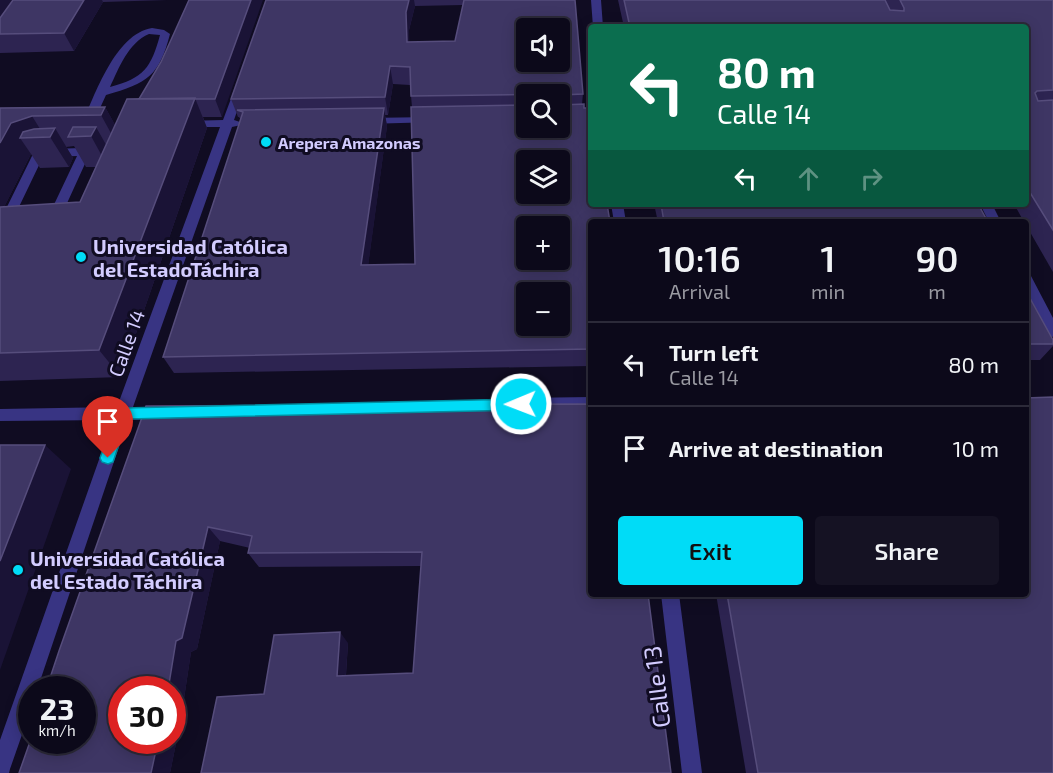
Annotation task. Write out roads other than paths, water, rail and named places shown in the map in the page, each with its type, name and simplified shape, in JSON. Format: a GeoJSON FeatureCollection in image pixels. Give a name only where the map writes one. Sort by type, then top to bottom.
{"type":"FeatureCollection","features":[{"type":"Feature","properties":{"kind":"street"},"geometry":{"type":"LineString","coordinates":[[596,0],[598,24]]}},
{"type":"Feature","properties":{"kind":"street"},"geometry":{"type":"LineString","coordinates":[[87,126],[104,92],[132,40],[144,32],[159,30],[165,34],[152,72],[139,82],[104,92]]}},
{"type":"Feature","properties":{"kind":"street","name":"Calle 14"},"geometry":{"type":"LineString","coordinates":[[0,769],[123,413],[243,79]]}},
{"type":"Feature","properties":{"kind":"street"},"geometry":{"type":"LineString","coordinates":[[359,121],[443,120]]}},
{"type":"Feature","properties":{"kind":"street"},"geometry":{"type":"LineString","coordinates":[[170,125],[252,123]]}},
{"type":"Feature","properties":{"kind":"street"},"geometry":{"type":"LineString","coordinates":[[125,147],[98,210],[87,214],[19,218],[10,213],[36,159],[51,153],[85,152],[125,147]]}},
{"type":"Feature","properties":{"kind":"street"},"geometry":{"type":"LineString","coordinates":[[55,216],[85,152]]}},
{"type":"Feature","properties":{"kind":"street"},"geometry":{"type":"LineString","coordinates":[[1029,286],[1053,331]]}},
{"type":"Feature","properties":{"kind":"street"},"geometry":{"type":"LineString","coordinates":[[509,405],[588,403]]}},
{"type":"Feature","properties":{"kind":"street"},"geometry":{"type":"LineString","coordinates":[[0,414],[182,412]]}},
{"type":"Feature","properties":{"kind":"street","name":"Calle 13"},"geometry":{"type":"LineString","coordinates":[[670,597],[692,773]]}},
{"type":"Feature","properties":{"kind":"place","name":"Arepera Amazonas"},"geometry":{"type":"Point","coordinates":[266,142]}},
{"type":"Feature","properties":{"kind":"place","name":"Universidad Católica del EstadoTáchira"},"geometry":{"type":"Point","coordinates":[81,257]}},
{"type":"Feature","properties":{"kind":"place","name":"Universidad Católica del Estado Táchira"},"geometry":{"type":"Point","coordinates":[18,570]}}]}
